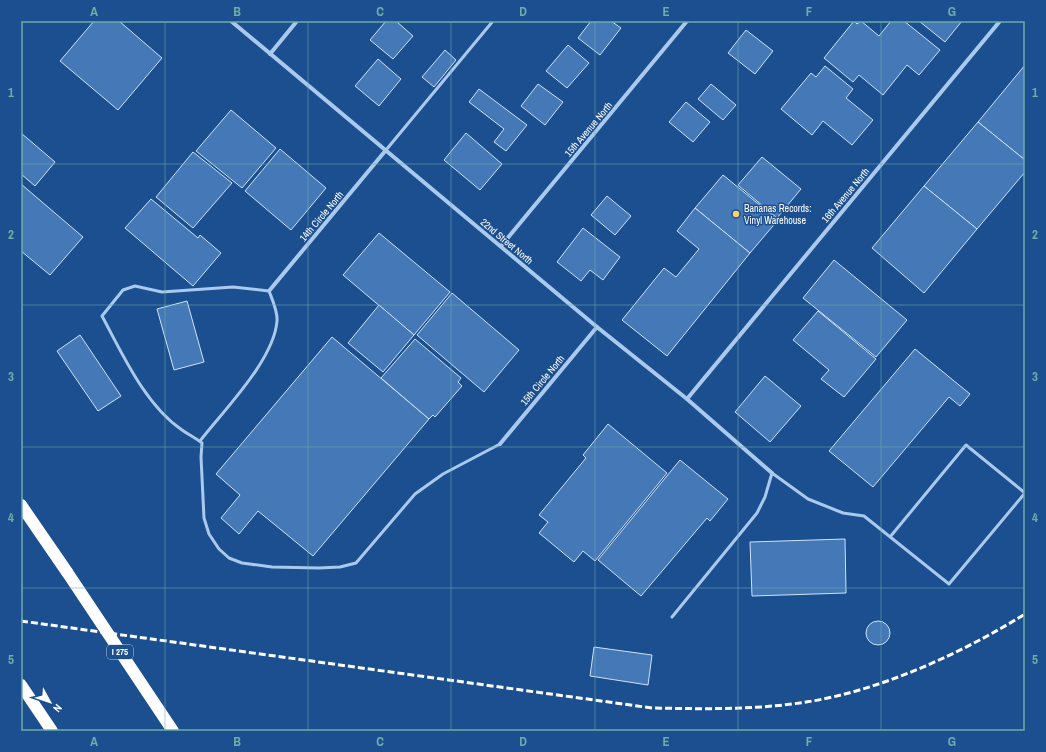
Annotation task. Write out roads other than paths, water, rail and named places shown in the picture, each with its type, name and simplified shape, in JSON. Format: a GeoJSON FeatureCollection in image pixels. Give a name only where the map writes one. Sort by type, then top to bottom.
{"type":"FeatureCollection","features":[{"type":"Feature","properties":{"kind":"highway","name":"I 275"},"geometry":{"type":"LineString","coordinates":[[21,505],[173,731]]}},
{"type":"Feature","properties":{"kind":"highway"},"geometry":{"type":"LineString","coordinates":[[21,685],[52,731]]}},
{"type":"Feature","properties":{"kind":"street","name":"22nd Street North"},"geometry":{"type":"LineString","coordinates":[[231,21],[597,327],[687,399],[772,473]]}},
{"type":"Feature","properties":{"kind":"street"},"geometry":{"type":"LineString","coordinates":[[270,54],[298,21]]}},
{"type":"Feature","properties":{"kind":"street","name":"15th Avenue North"},"geometry":{"type":"LineString","coordinates":[[500,246],[687,21]]}},
{"type":"Feature","properties":{"kind":"street","name":"16th Avenue North"},"geometry":{"type":"LineString","coordinates":[[687,399],[1000,21]]}},
{"type":"Feature","properties":{"kind":"street","name":"14th Circle North"},"geometry":{"type":"LineString","coordinates":[[269,291],[386,150]]}},
{"type":"Feature","properties":{"kind":"street","name":"15th Circle North"},"geometry":{"type":"LineString","coordinates":[[500,444],[597,327]]}},
{"type":"Feature","properties":{"kind":"lane"},"geometry":{"type":"LineString","coordinates":[[386,150],[493,21]]}},
{"type":"Feature","properties":{"kind":"lane"},"geometry":{"type":"LineString","coordinates":[[200,441],[261,364],[272,341],[278,319],[269,291],[233,287],[162,292],[146,287],[135,286],[123,290],[102,316],[136,380],[160,410],[182,431],[195,436],[200,441],[202,443],[201,457],[204,518],[209,534],[218,549],[229,558],[242,563],[280,567],[340,567],[356,563],[415,494],[443,474],[500,444]]}},
{"type":"Feature","properties":{"kind":"lane"},"geometry":{"type":"LineString","coordinates":[[672,617],[757,512],[765,497],[772,473],[808,499],[844,513],[864,516],[948,584],[1024,493],[966,445],[890,537]]}},
{"type":"Feature","properties":{"kind":"railway"},"geometry":{"type":"LineString","coordinates":[[21,621],[652,708],[710,709],[787,705],[834,697],[863,689],[891,680],[948,656],[1001,629],[1025,614]]}},
{"type":"Feature","properties":{"kind":"place","name":"Bananas Records: Vinyl Warehouse"},"geometry":{"type":"Point","coordinates":[736,214]}}]}
